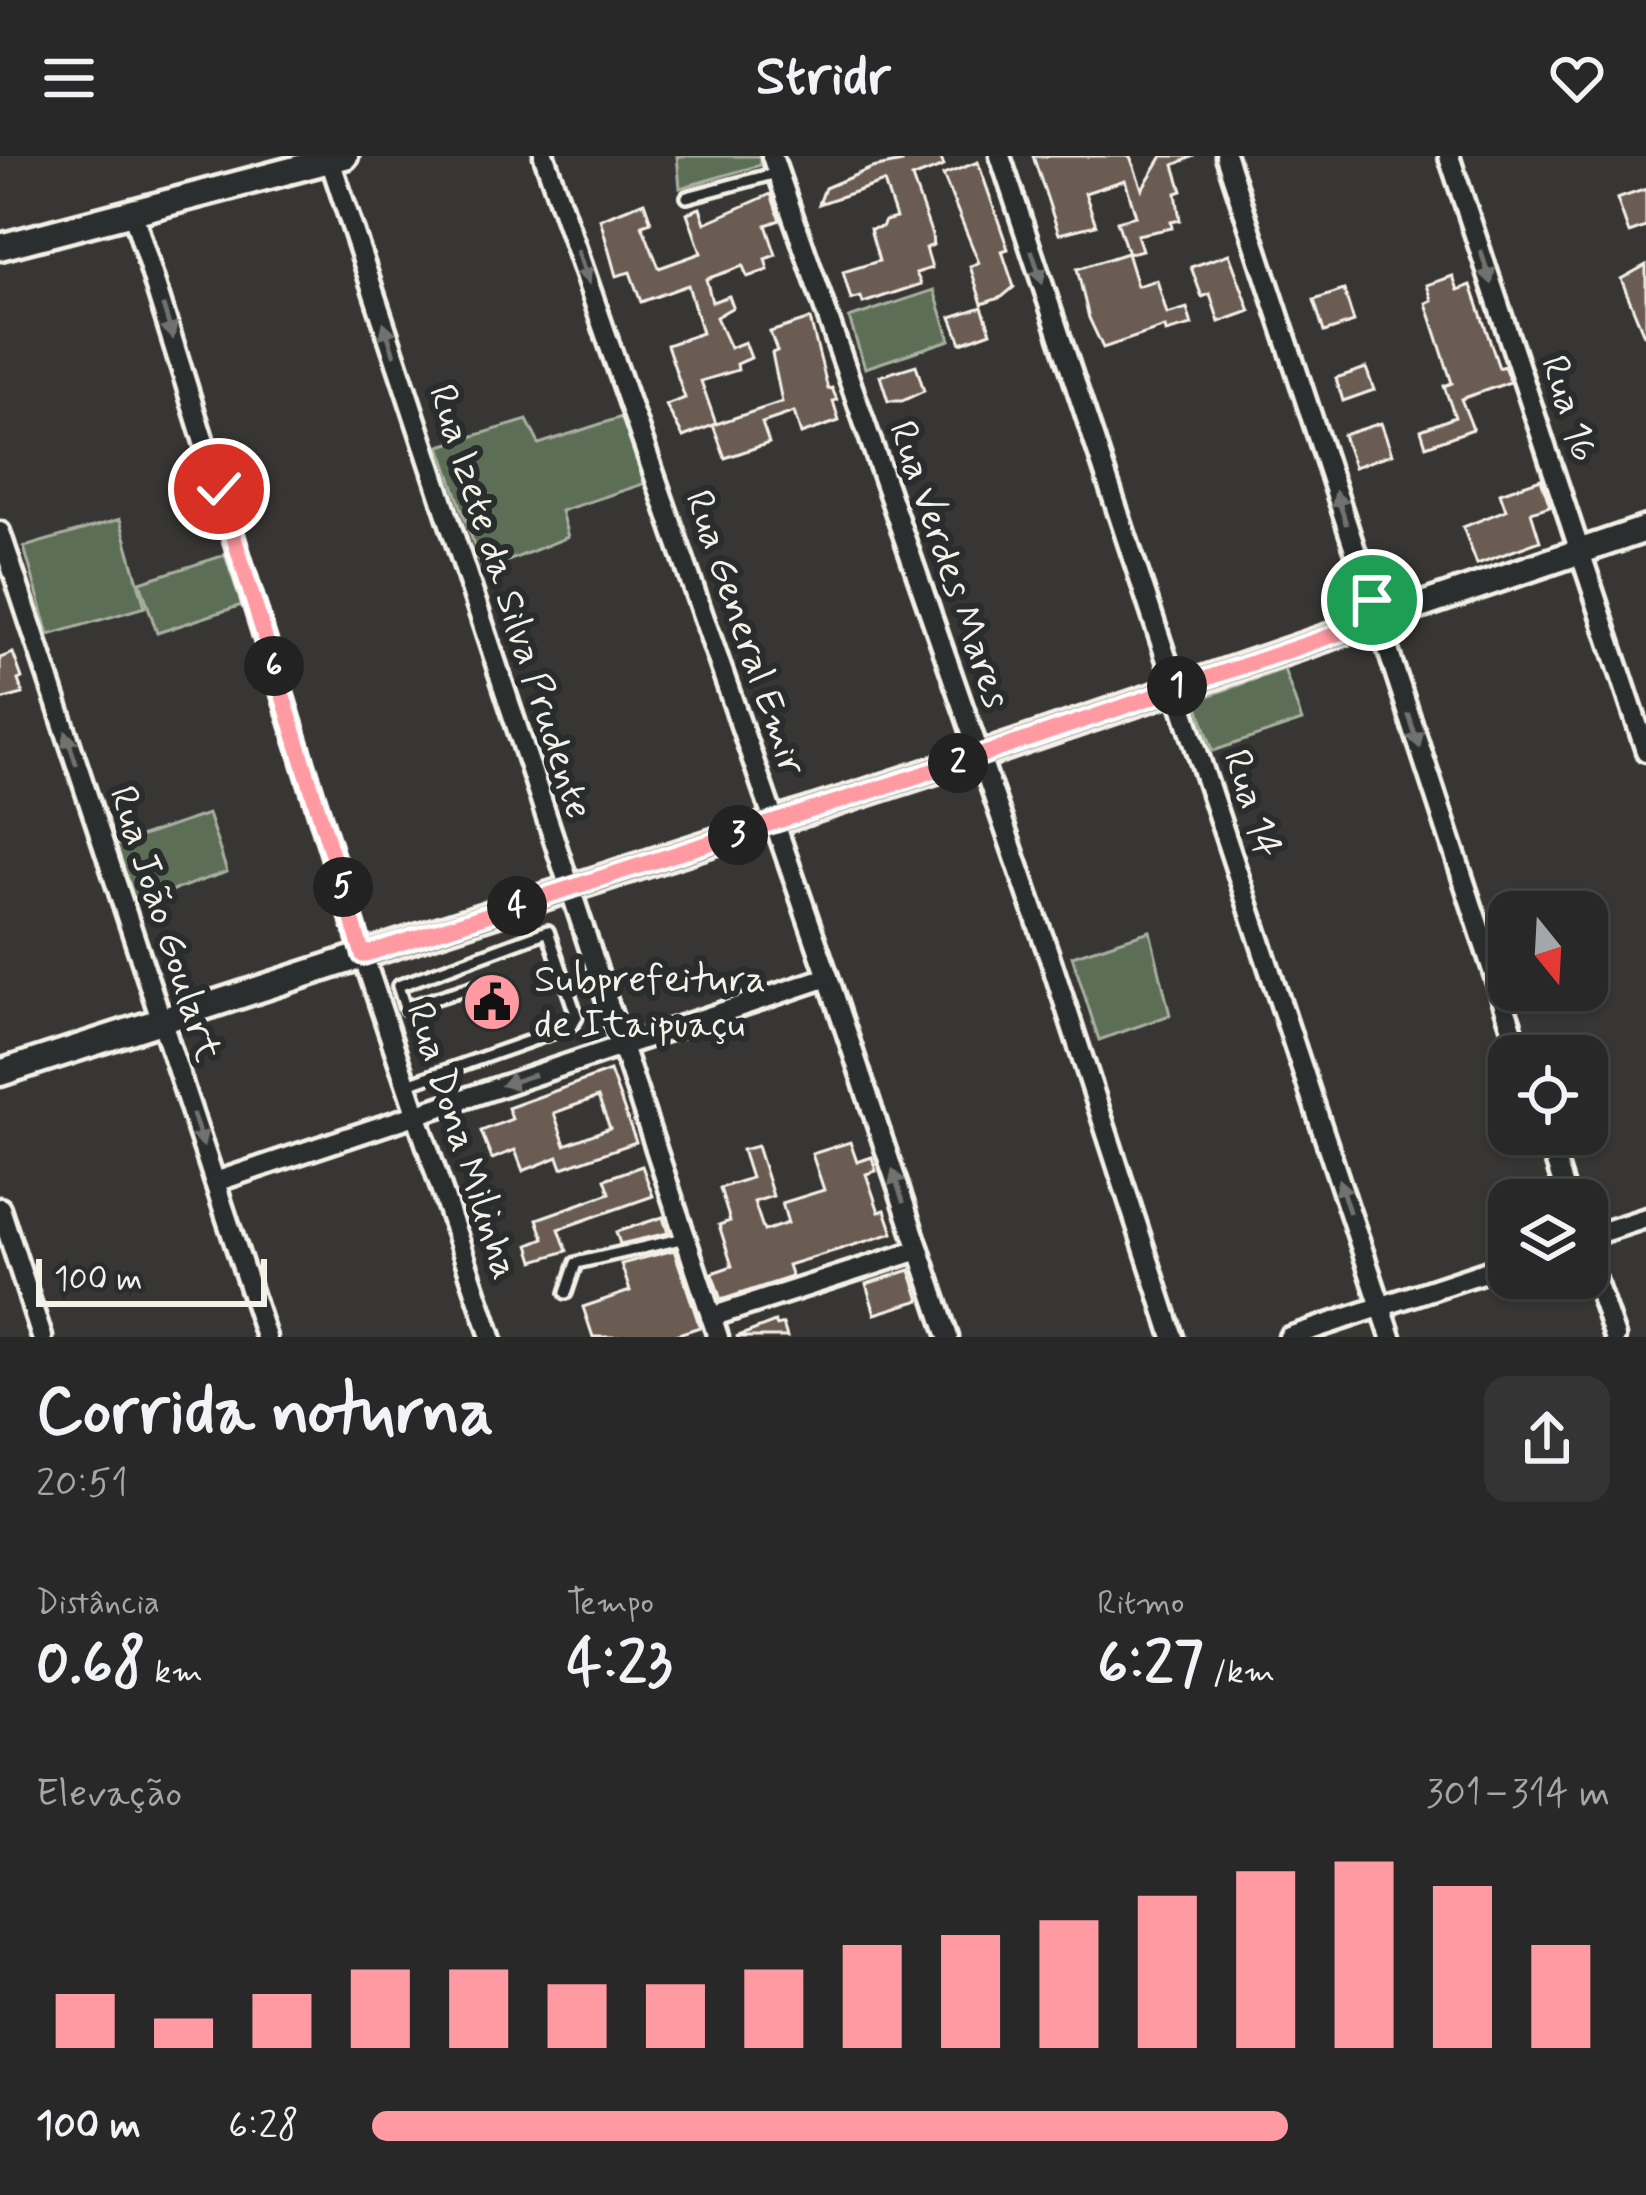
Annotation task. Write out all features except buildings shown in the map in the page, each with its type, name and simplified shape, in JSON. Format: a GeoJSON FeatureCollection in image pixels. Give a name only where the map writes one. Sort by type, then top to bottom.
{"type":"FeatureCollection","features":[{"type":"Feature","properties":{"kind":"street","name":"Rua General Emir"},"geometry":{"type":"LineString","coordinates":[[544,156],[948,1337]]}},
{"type":"Feature","properties":{"kind":"street","name":"Rua 14"},"geometry":{"type":"LineString","coordinates":[[1000,156],[1391,1337]]}},
{"type":"Feature","properties":{"kind":"street"},"geometry":{"type":"LineString","coordinates":[[1226,156],[1514,1035]]}},
{"type":"Feature","properties":{"kind":"street","name":"Rua 16"},"geometry":{"type":"LineString","coordinates":[[1448,156],[1646,751]]}},
{"type":"Feature","properties":{"kind":"street"},"geometry":{"type":"LineString","coordinates":[[0,247],[338,158]]}},
{"type":"Feature","properties":{"kind":"street","name":"Rua Izete da Silva Prudente"},"geometry":{"type":"LineString","coordinates":[[338,158],[568,890],[718,1337]]}},
{"type":"Feature","properties":{"kind":"street","name":"Rua Verdes Mares"},"geometry":{"type":"LineString","coordinates":[[775,164],[1052,964],[1173,1337]]}},
{"type":"Feature","properties":{"kind":"street","name":"Rua Dona Milinha"},"geometry":{"type":"LineString","coordinates":[[133,210],[363,955],[491,1337]]}},
{"type":"Feature","properties":{"kind":"street"},"geometry":{"type":"LineString","coordinates":[[0,1073],[979,756],[1646,529]]}},
{"type":"Feature","properties":{"kind":"street","name":"Rua João Goulart"},"geometry":{"type":"LineString","coordinates":[[0,532],[266,1337]]}},
{"type":"Feature","properties":{"kind":"street"},"geometry":{"type":"LineString","coordinates":[[215,1182],[828,977]]}},
{"type":"Feature","properties":{"kind":"street"},"geometry":{"type":"LineString","coordinates":[[0,1208],[42,1337]]}},
{"type":"Feature","properties":{"kind":"street"},"geometry":{"type":"LineString","coordinates":[[1608,1231],[1646,1218]]}},
{"type":"Feature","properties":{"kind":"street"},"geometry":{"type":"LineString","coordinates":[[711,1317],[920,1250]]}},
{"type":"Feature","properties":{"kind":"street"},"geometry":{"type":"LineString","coordinates":[[1289,1337],[1488,1271]]}},
{"type":"Feature","properties":{"kind":"street"},"geometry":{"type":"LineString","coordinates":[[1602,1299],[1615,1337]]}},
{"type":"Feature","properties":{"kind":"lane"},"geometry":{"type":"LineString","coordinates":[[687,197],[775,164]]}},
{"type":"Feature","properties":{"kind":"lane"},"geometry":{"type":"LineString","coordinates":[[408,1084],[555,1032],[577,1017],[548,931],[398,986],[405,1008],[484,983]]}},
{"type":"Feature","properties":{"kind":"lane"},"geometry":{"type":"LineString","coordinates":[[566,1293],[577,1263],[685,1238]]}},
{"type":"Feature","properties":{"kind":"green space"},"geometry":{"type":"Polygon","coordinates":[[[677,156],[761,156],[764,164],[680,188],[677,156]]]}},
{"type":"Feature","properties":{"kind":"green space"},"geometry":{"type":"Polygon","coordinates":[[[934,290],[950,340],[865,368],[849,318],[934,290]]]}},
{"type":"Feature","properties":{"kind":"green space"},"geometry":{"type":"Polygon","coordinates":[[[625,416],[646,483],[561,511],[568,537],[483,571],[440,446],[527,420],[539,444],[625,416]]]}},
{"type":"Feature","properties":{"kind":"green space"},"geometry":{"type":"Polygon","coordinates":[[[120,519],[145,607],[49,635],[24,547],[120,519]]]}},
{"type":"Feature","properties":{"kind":"green space"},"geometry":{"type":"Polygon","coordinates":[[[225,555],[242,605],[157,633],[140,582],[225,555]]]}},
{"type":"Feature","properties":{"kind":"green space"},"geometry":{"type":"Polygon","coordinates":[[[1284,669],[1302,721],[1213,751],[1196,700],[1284,669]]]}},
{"type":"Feature","properties":{"kind":"green space"},"geometry":{"type":"Polygon","coordinates":[[[208,814],[227,872],[135,903],[115,845],[208,814]]]}},
{"type":"Feature","properties":{"kind":"green space"},"geometry":{"type":"Polygon","coordinates":[[[1150,931],[1170,1015],[1099,1040],[1072,956],[1150,931]]]}},
{"type":"Feature","properties":{"kind":"place","name":"Subprefeitura de Itaipuaçu"},"geometry":{"type":"Point","coordinates":[492,1002]}},
{"type":"Feature","properties":{"kind":"route"},"geometry":{"type":"LineString","coordinates":[[219,489],[363,955],[979,756],[1378,620],[1372,600]]}}]}
